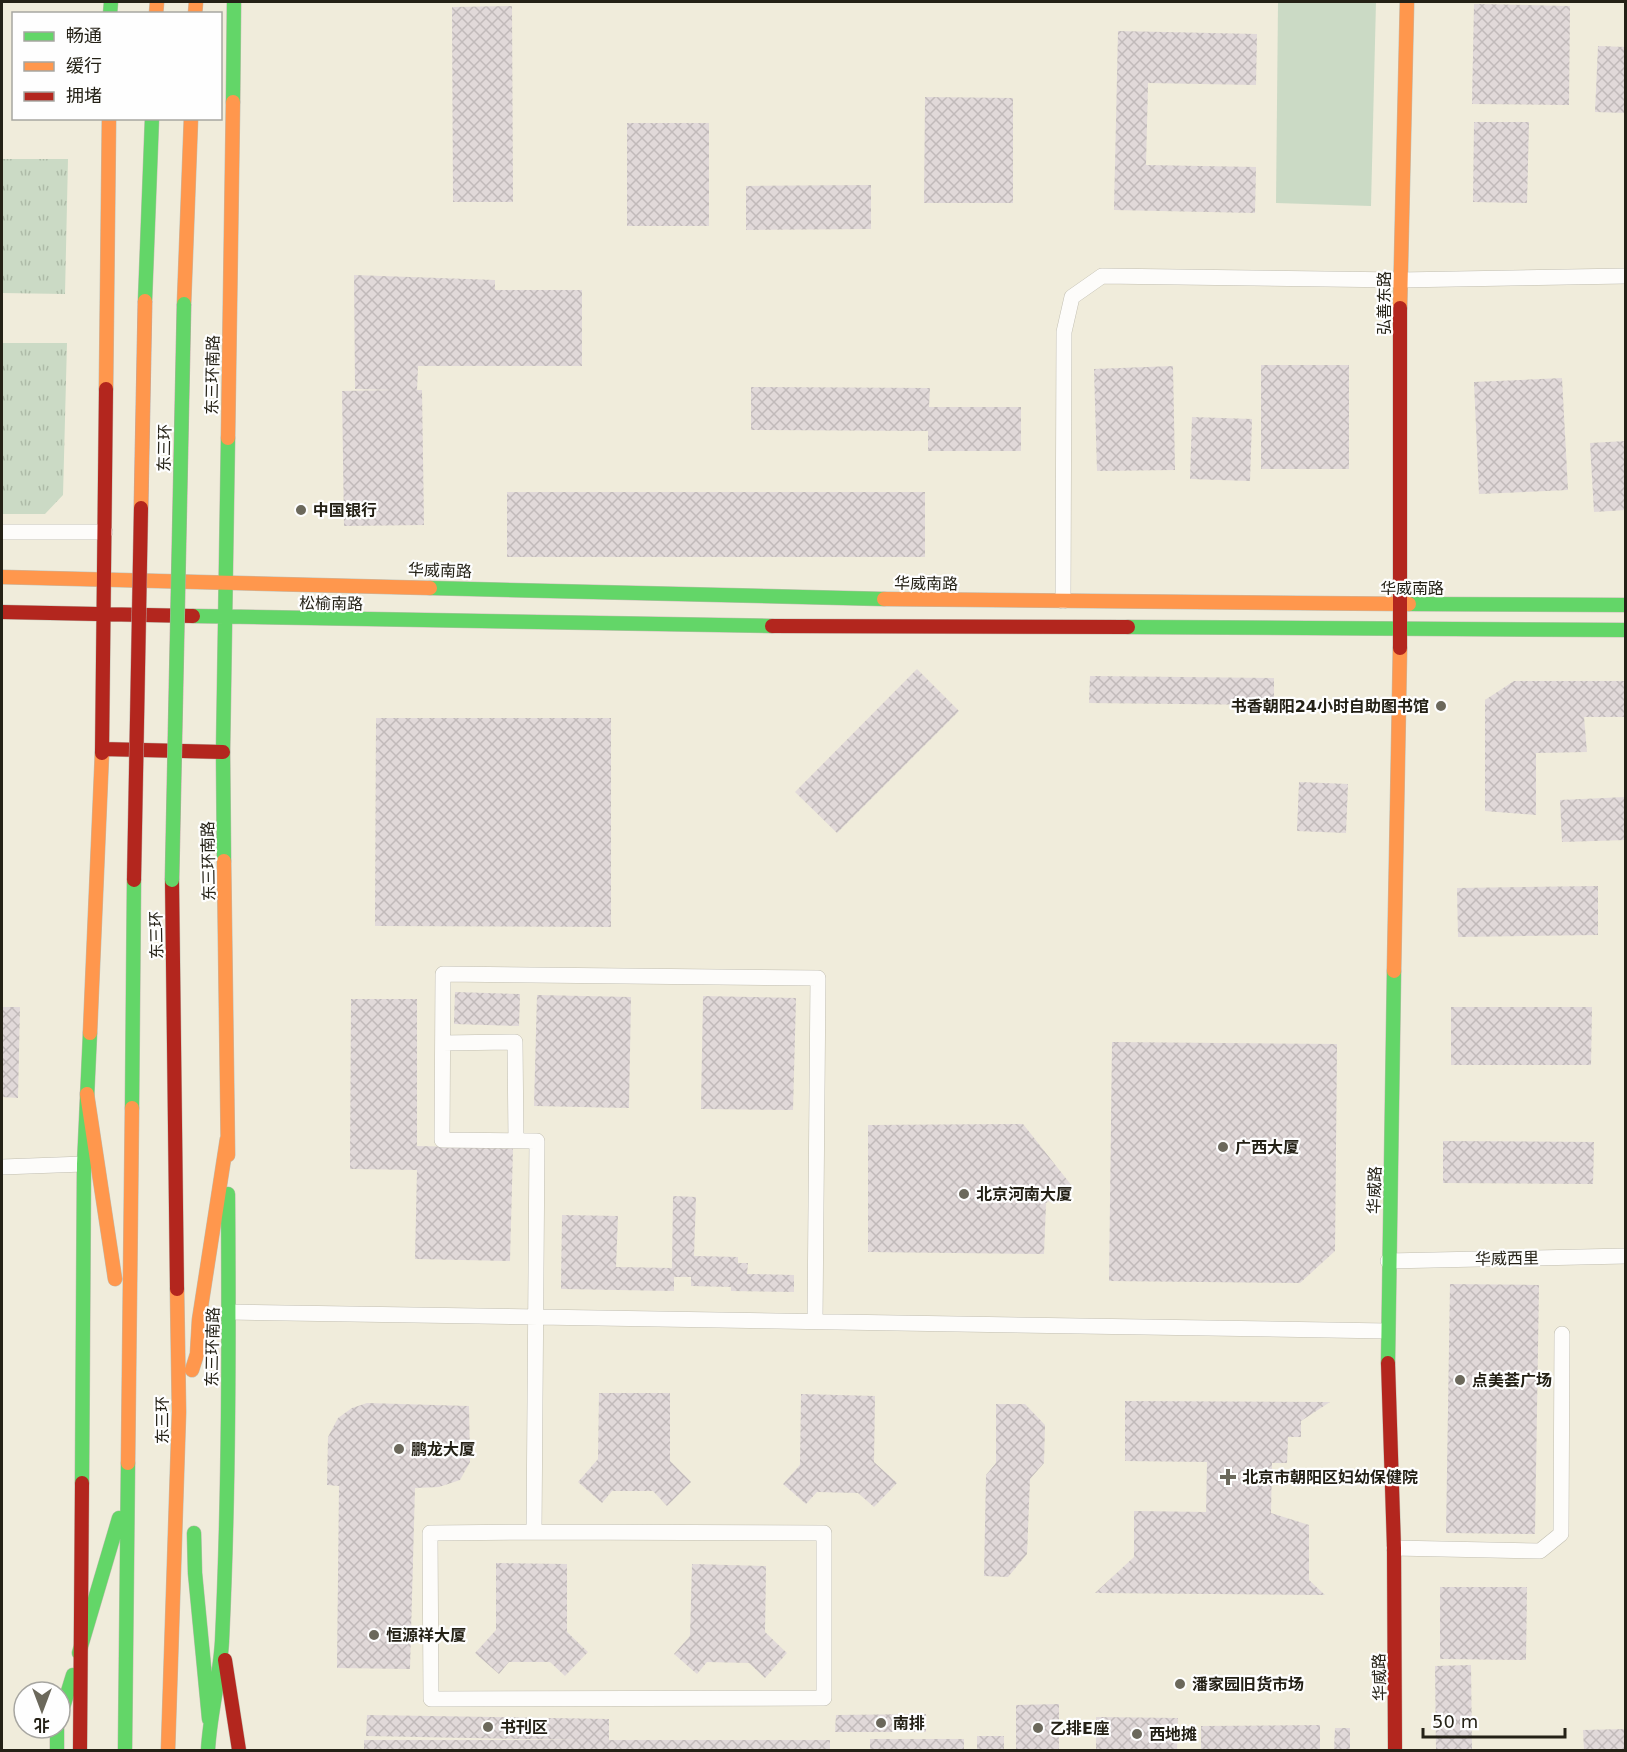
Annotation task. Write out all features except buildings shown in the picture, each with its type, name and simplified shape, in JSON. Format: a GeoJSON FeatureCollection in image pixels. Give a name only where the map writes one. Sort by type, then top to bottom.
{"type":"FeatureCollection","features":[{"type":"Feature","properties":{"kind":"main road","name":"东三环南路"},"geometry":{"type":"LineString","coordinates":[[209,1719],[222,1645],[230,1312],[223,752],[234,2]]}},
{"type":"Feature","properties":{"kind":"main road","name":"弘善东路"},"geometry":{"type":"LineString","coordinates":[[1400,631],[1400,280],[1407,2]]}},
{"type":"Feature","properties":{"kind":"main road"},"geometry":{"type":"LineString","coordinates":[[80,1750],[84,1164],[102,750],[109,120]]}},
{"type":"Feature","properties":{"kind":"main road","name":"东三环"},"geometry":{"type":"LineString","coordinates":[[125,1750],[134,880],[145,301],[152,120]]}},
{"type":"Feature","properties":{"kind":"main road","name":"东三环"},"geometry":{"type":"LineString","coordinates":[[168,1750],[179,1412],[172,880],[184,304],[191,120]]}},
{"type":"Feature","properties":{"kind":"main road"},"geometry":{"type":"LineString","coordinates":[[2,577],[104,577]]}},
{"type":"Feature","properties":{"kind":"main road","name":"华威南路"},"geometry":{"type":"LineString","coordinates":[[104,577],[1063,602],[1626,605]]}},
{"type":"Feature","properties":{"kind":"main road","name":"松榆南路"},"geometry":{"type":"LineString","coordinates":[[2,612],[659,624],[1400,631]]}},
{"type":"Feature","properties":{"kind":"main road"},"geometry":{"type":"LineString","coordinates":[[1400,631],[1626,630]]}},
{"type":"Feature","properties":{"kind":"main road","name":"华威路"},"geometry":{"type":"LineString","coordinates":[[1395,1750],[1394,1548],[1387,1331],[1400,631]]}},
{"type":"Feature","properties":{"kind":"main road"},"geometry":{"type":"LineString","coordinates":[[102,750],[223,752]]}},
{"type":"Feature","properties":{"kind":"main road"},"geometry":{"type":"LineString","coordinates":[[87,1094],[128,1361]]}},
{"type":"Feature","properties":{"kind":"main road"},"geometry":{"type":"LineString","coordinates":[[179,1412],[197,1354],[199,1320],[227,1139]]}},
{"type":"Feature","properties":{"kind":"main road"},"geometry":{"type":"LineString","coordinates":[[178,1480],[192,1511],[195,1573],[209,1719],[208,1750]]}},
{"type":"Feature","properties":{"kind":"main road"},"geometry":{"type":"LineString","coordinates":[[72,1680],[129,1485]]}},
{"type":"Feature","properties":{"kind":"main road"},"geometry":{"type":"LineString","coordinates":[[222,1645],[239,1750]]}},
{"type":"Feature","properties":{"kind":"street"},"geometry":{"type":"LineString","coordinates":[[1063,602],[1064,332],[1072,297],[1102,276],[1400,280],[1626,276]]}},
{"type":"Feature","properties":{"kind":"street"},"geometry":{"type":"LineString","coordinates":[[2,532],[105,531]]}},
{"type":"Feature","properties":{"kind":"street"},"geometry":{"type":"LineString","coordinates":[[534,1532],[537,1141],[442,1140],[443,974],[818,978],[815,1321]]}},
{"type":"Feature","properties":{"kind":"street"},"geometry":{"type":"LineString","coordinates":[[443,1043],[514,1042],[516,1141]]}},
{"type":"Feature","properties":{"kind":"street"},"geometry":{"type":"LineString","coordinates":[[2,1167],[84,1164]]}},
{"type":"Feature","properties":{"kind":"street","name":"华威西里"},"geometry":{"type":"LineString","coordinates":[[1388,1261],[1626,1256]]}},
{"type":"Feature","properties":{"kind":"street"},"geometry":{"type":"LineString","coordinates":[[230,1312],[1387,1331]]}},
{"type":"Feature","properties":{"kind":"street"},"geometry":{"type":"LineString","coordinates":[[1394,1548],[1540,1551],[1561,1534],[1562,1334]]}},
{"type":"Feature","properties":{"kind":"street"},"geometry":{"type":"LineString","coordinates":[[534,1532],[824,1533],[824,1698],[431,1699],[430,1533],[534,1532]]}},
{"type":"Feature","properties":{"kind":"green space"},"geometry":{"type":"Polygon","coordinates":[[[1278,2],[1376,2],[1371,206],[1276,203],[1278,2]]]}},
{"type":"Feature","properties":{"kind":"green space"},"geometry":{"type":"Polygon","coordinates":[[[2,159],[68,159],[65,294],[2,293],[2,159]]]}},
{"type":"Feature","properties":{"kind":"green space"},"geometry":{"type":"Polygon","coordinates":[[[2,343],[67,343],[63,495],[45,514],[2,514],[2,343]]]}},
{"type":"Feature","properties":{"kind":"traffic: fast"},"geometry":{"type":"LineString","coordinates":[[110,12],[111,2]]}},
{"type":"Feature","properties":{"kind":"traffic: fast"},"geometry":{"type":"LineString","coordinates":[[233,102],[234,2]]}},
{"type":"Feature","properties":{"kind":"traffic: fast"},"geometry":{"type":"LineString","coordinates":[[145,301],[152,120]]}},
{"type":"Feature","properties":{"kind":"traffic: fast"},"geometry":{"type":"LineString","coordinates":[[172,880],[184,304]]}},
{"type":"Feature","properties":{"kind":"traffic: fast"},"geometry":{"type":"LineString","coordinates":[[224,861],[223,752],[228,438]]}},
{"type":"Feature","properties":{"kind":"traffic: fast"},"geometry":{"type":"LineString","coordinates":[[430,588],[884,599]]}},
{"type":"Feature","properties":{"kind":"traffic: fast"},"geometry":{"type":"LineString","coordinates":[[1409,604],[1626,605]]}},
{"type":"Feature","properties":{"kind":"traffic: fast"},"geometry":{"type":"LineString","coordinates":[[193,616],[772,626]]}},
{"type":"Feature","properties":{"kind":"traffic: fast"},"geometry":{"type":"LineString","coordinates":[[1128,627],[1626,630]]}},
{"type":"Feature","properties":{"kind":"traffic: fast"},"geometry":{"type":"LineString","coordinates":[[132,1108],[134,880]]}},
{"type":"Feature","properties":{"kind":"traffic: fast"},"geometry":{"type":"LineString","coordinates":[[1388,1363],[1394,971]]}},
{"type":"Feature","properties":{"kind":"traffic: fast"},"geometry":{"type":"LineString","coordinates":[[82,1483],[84,1164],[90,1033]]}},
{"type":"Feature","properties":{"kind":"traffic: fast"},"geometry":{"type":"LineString","coordinates":[[208,1750],[221,1655],[224,1585],[228,1418],[228,1194]]}},
{"type":"Feature","properties":{"kind":"traffic: fast"},"geometry":{"type":"LineString","coordinates":[[125,1750],[128,1463]]}},
{"type":"Feature","properties":{"kind":"traffic: fast"},"geometry":{"type":"LineString","coordinates":[[79,1653],[119,1518]]}},
{"type":"Feature","properties":{"kind":"traffic: fast"},"geometry":{"type":"LineString","coordinates":[[194,1533],[195,1573],[209,1719]]}},
{"type":"Feature","properties":{"kind":"traffic: fast"},"geometry":{"type":"LineString","coordinates":[[71,1680],[73,1675]]}},
{"type":"Feature","properties":{"kind":"traffic: fast"},"geometry":{"type":"LineString","coordinates":[[57,1740],[57,1750]]}},
{"type":"Feature","properties":{"kind":"traffic: slow"},"geometry":{"type":"LineString","coordinates":[[156,12],[157,2]]}},
{"type":"Feature","properties":{"kind":"traffic: slow"},"geometry":{"type":"LineString","coordinates":[[195,12],[196,2]]}},
{"type":"Feature","properties":{"kind":"traffic: slow"},"geometry":{"type":"LineString","coordinates":[[1400,308],[1407,2]]}},
{"type":"Feature","properties":{"kind":"traffic: slow"},"geometry":{"type":"LineString","coordinates":[[228,438],[233,102]]}},
{"type":"Feature","properties":{"kind":"traffic: slow"},"geometry":{"type":"LineString","coordinates":[[106,389],[109,120]]}},
{"type":"Feature","properties":{"kind":"traffic: slow"},"geometry":{"type":"LineString","coordinates":[[184,304],[191,120]]}},
{"type":"Feature","properties":{"kind":"traffic: slow"},"geometry":{"type":"LineString","coordinates":[[141,508],[145,301]]}},
{"type":"Feature","properties":{"kind":"traffic: slow"},"geometry":{"type":"LineString","coordinates":[[2,577],[430,588]]}},
{"type":"Feature","properties":{"kind":"traffic: slow"},"geometry":{"type":"LineString","coordinates":[[884,599],[1409,604]]}},
{"type":"Feature","properties":{"kind":"traffic: slow"},"geometry":{"type":"LineString","coordinates":[[1394,971],[1400,648]]}},
{"type":"Feature","properties":{"kind":"traffic: slow"},"geometry":{"type":"LineString","coordinates":[[90,1033],[102,753]]}},
{"type":"Feature","properties":{"kind":"traffic: slow"},"geometry":{"type":"LineString","coordinates":[[224,861],[228,1155]]}},
{"type":"Feature","properties":{"kind":"traffic: slow"},"geometry":{"type":"LineString","coordinates":[[87,1094],[115,1279]]}},
{"type":"Feature","properties":{"kind":"traffic: slow"},"geometry":{"type":"LineString","coordinates":[[128,1463],[132,1108]]}},
{"type":"Feature","properties":{"kind":"traffic: slow"},"geometry":{"type":"LineString","coordinates":[[192,1370],[197,1354],[199,1320],[227,1139]]}},
{"type":"Feature","properties":{"kind":"traffic: slow"},"geometry":{"type":"LineString","coordinates":[[168,1750],[179,1412],[177,1289]]}},
{"type":"Feature","properties":{"kind":"traffic: jam"},"geometry":{"type":"LineString","coordinates":[[1400,308],[1400,648]]}},
{"type":"Feature","properties":{"kind":"traffic: jam"},"geometry":{"type":"LineString","coordinates":[[102,753],[106,389]]}},
{"type":"Feature","properties":{"kind":"traffic: jam"},"geometry":{"type":"LineString","coordinates":[[134,880],[141,508]]}},
{"type":"Feature","properties":{"kind":"traffic: jam"},"geometry":{"type":"LineString","coordinates":[[2,612],[193,616]]}},
{"type":"Feature","properties":{"kind":"traffic: jam"},"geometry":{"type":"LineString","coordinates":[[772,626],[1128,627]]}},
{"type":"Feature","properties":{"kind":"traffic: jam"},"geometry":{"type":"LineString","coordinates":[[102,749],[223,752]]}},
{"type":"Feature","properties":{"kind":"traffic: jam"},"geometry":{"type":"LineString","coordinates":[[172,880],[177,1289]]}},
{"type":"Feature","properties":{"kind":"traffic: jam"},"geometry":{"type":"LineString","coordinates":[[1388,1363],[1394,1548],[1395,1750]]}},
{"type":"Feature","properties":{"kind":"traffic: jam"},"geometry":{"type":"LineString","coordinates":[[80,1750],[82,1483]]}},
{"type":"Feature","properties":{"kind":"traffic: jam"},"geometry":{"type":"LineString","coordinates":[[225,1660],[239,1750]]}},
{"type":"Feature","properties":{"kind":"place","name":"中国银行"},"geometry":{"type":"Point","coordinates":[301,510]}},
{"type":"Feature","properties":{"kind":"place","name":"书香朝阳24小时自助图书馆"},"geometry":{"type":"Point","coordinates":[1441,706]}},
{"type":"Feature","properties":{"kind":"place","name":"广西大厦"},"geometry":{"type":"Point","coordinates":[1223,1147]}},
{"type":"Feature","properties":{"kind":"place","name":"北京河南大厦"},"geometry":{"type":"Point","coordinates":[964,1194]}},
{"type":"Feature","properties":{"kind":"place","name":"点美荟广场"},"geometry":{"type":"Point","coordinates":[1460,1380]}},
{"type":"Feature","properties":{"kind":"place","name":"鹏龙大厦"},"geometry":{"type":"Point","coordinates":[399,1449]}},
{"type":"Feature","properties":{"kind":"place","name":"北京市朝阳区妇幼保健院"},"geometry":{"type":"Point","coordinates":[1228,1477]}},
{"type":"Feature","properties":{"kind":"place","name":"恒源祥大厦"},"geometry":{"type":"Point","coordinates":[374,1635]}},
{"type":"Feature","properties":{"kind":"place","name":"潘家园旧货市场"},"geometry":{"type":"Point","coordinates":[1180,1684]}},
{"type":"Feature","properties":{"kind":"place","name":"南排"},"geometry":{"type":"Point","coordinates":[881,1723]}},
{"type":"Feature","properties":{"kind":"place","name":"书刊区"},"geometry":{"type":"Point","coordinates":[488,1727]}},
{"type":"Feature","properties":{"kind":"place","name":"乙排E座"},"geometry":{"type":"Point","coordinates":[1038,1728]}},
{"type":"Feature","properties":{"kind":"place","name":"西地摊"},"geometry":{"type":"Point","coordinates":[1137,1734]}}]}
